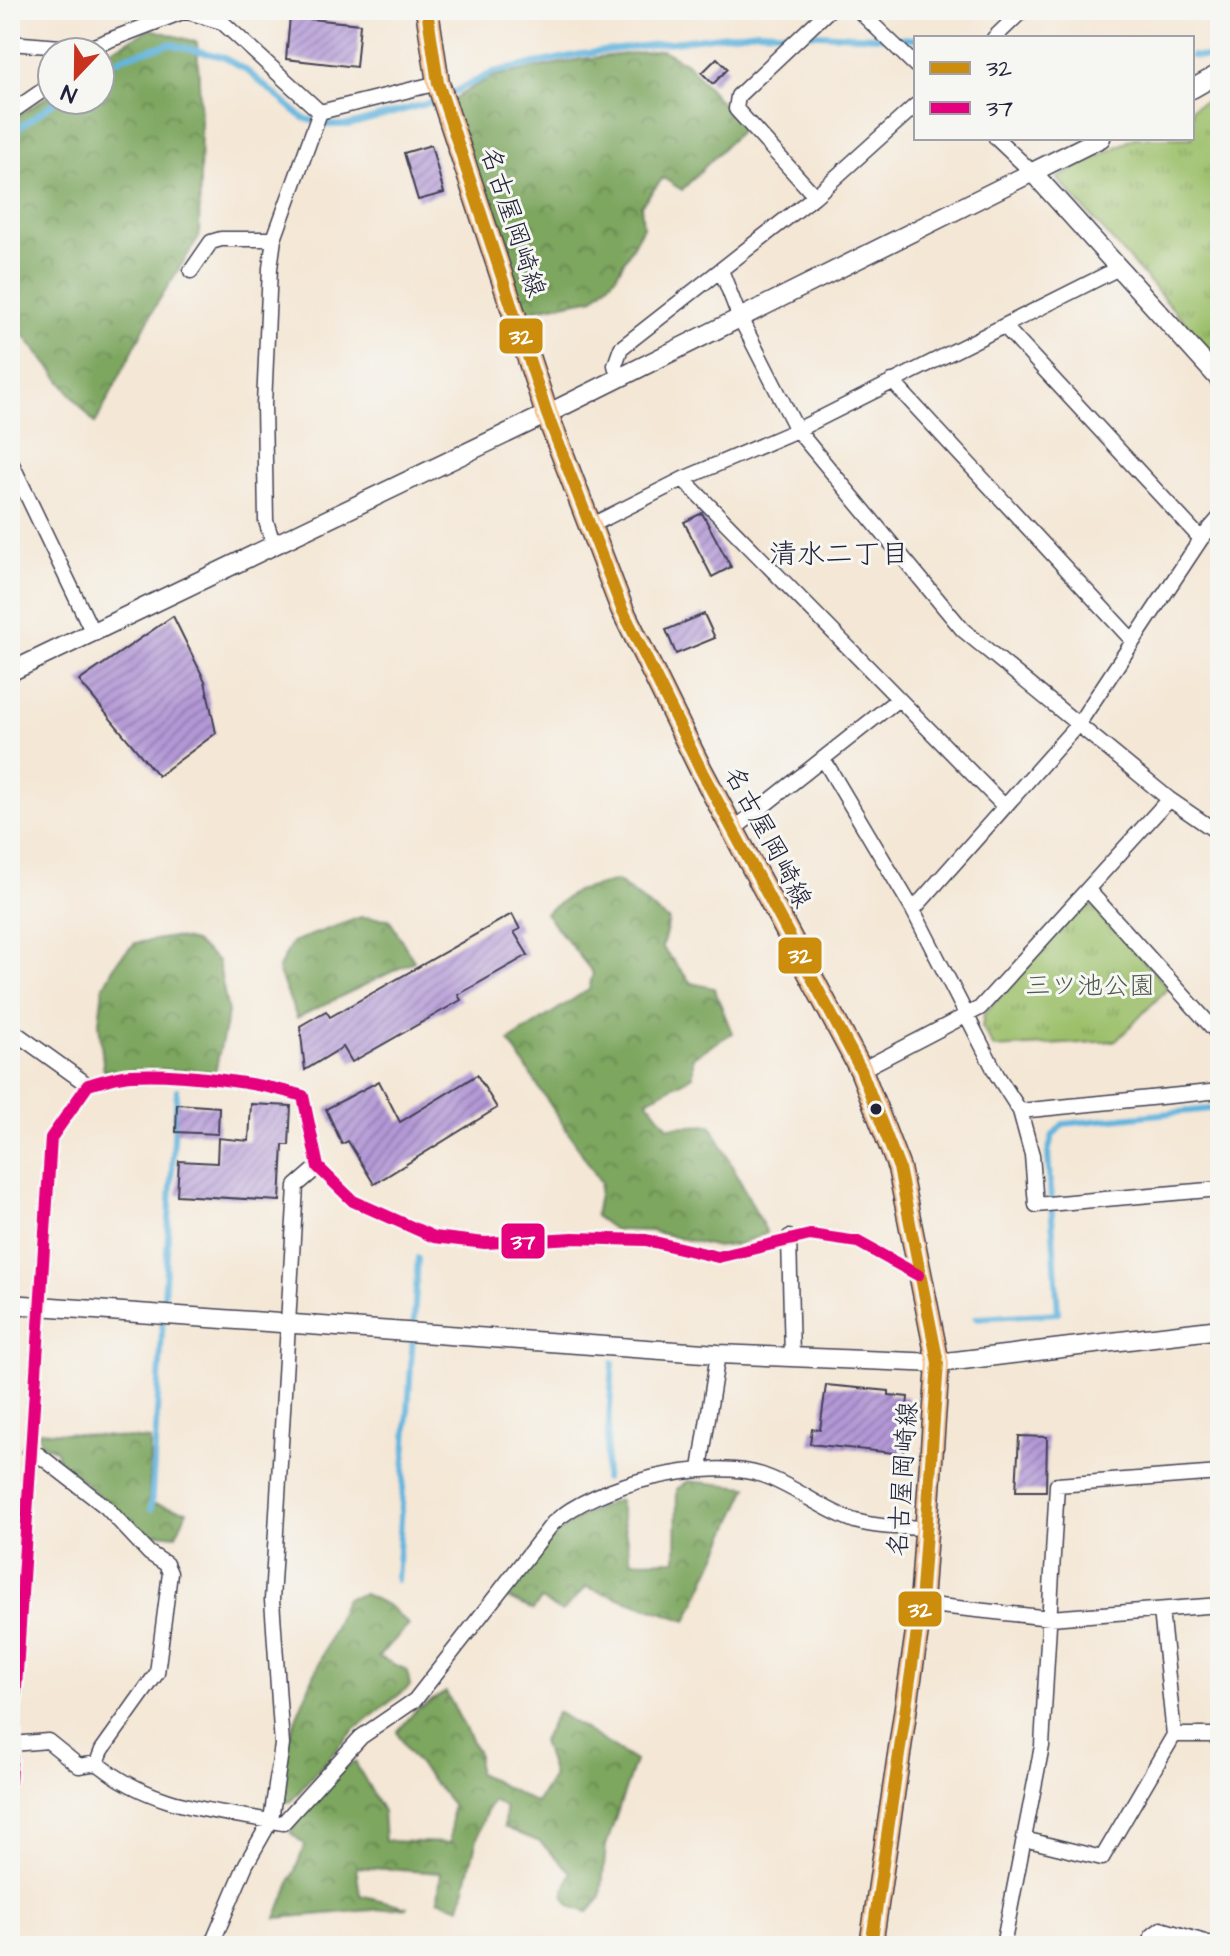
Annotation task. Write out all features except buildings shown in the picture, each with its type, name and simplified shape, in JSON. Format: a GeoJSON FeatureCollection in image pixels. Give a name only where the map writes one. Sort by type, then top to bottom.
{"type":"FeatureCollection","features":[{"type":"Feature","properties":{"kind":"main road","name":"名古屋岡崎線"},"geometry":{"type":"LineString","coordinates":[[427,10],[438,83],[547,414],[588,527],[654,678],[861,1070],[899,1168],[938,1363],[921,1604],[871,1946]]}},
{"type":"Feature","properties":{"kind":"street"},"geometry":{"type":"LineString","coordinates":[[815,196],[736,109],[738,96],[829,10]]}},
{"type":"Feature","properties":{"kind":"street"},"geometry":{"type":"LineString","coordinates":[[858,10],[914,64]]}},
{"type":"Feature","properties":{"kind":"street"},"geometry":{"type":"LineString","coordinates":[[996,36],[1023,10]]}},
{"type":"Feature","properties":{"kind":"street"},"geometry":{"type":"LineString","coordinates":[[116,38],[185,11],[222,22],[320,112]]}},
{"type":"Feature","properties":{"kind":"street"},"geometry":{"type":"LineString","coordinates":[[10,43],[36,45]]}},
{"type":"Feature","properties":{"kind":"street"},"geometry":{"type":"LineString","coordinates":[[1194,88],[1220,73]]}},
{"type":"Feature","properties":{"kind":"street"},"geometry":{"type":"LineString","coordinates":[[320,112],[438,83]]}},
{"type":"Feature","properties":{"kind":"street"},"geometry":{"type":"LineString","coordinates":[[10,113],[36,95]]}},
{"type":"Feature","properties":{"kind":"street"},"geometry":{"type":"LineString","coordinates":[[618,377],[615,365],[621,348],[815,196],[914,107]]}},
{"type":"Feature","properties":{"kind":"street"},"geometry":{"type":"LineString","coordinates":[[273,543],[266,521],[264,405],[270,268],[274,239],[320,112]]}},
{"type":"Feature","properties":{"kind":"street"},"geometry":{"type":"LineString","coordinates":[[998,140],[1034,174],[1220,380]]}},
{"type":"Feature","properties":{"kind":"street"},"geometry":{"type":"LineString","coordinates":[[10,672],[547,414],[1097,140]]}},
{"type":"Feature","properties":{"kind":"street"},"geometry":{"type":"LineString","coordinates":[[191,271],[211,242],[221,239],[274,239]]}},
{"type":"Feature","properties":{"kind":"street"},"geometry":{"type":"LineString","coordinates":[[588,527],[683,479],[797,430],[1117,269]]}},
{"type":"Feature","properties":{"kind":"street"},"geometry":{"type":"LineString","coordinates":[[721,270],[739,316],[797,430],[963,630],[1169,799],[1220,834]]}},
{"type":"Feature","properties":{"kind":"street"},"geometry":{"type":"LineString","coordinates":[[1005,327],[1201,539]]}},
{"type":"Feature","properties":{"kind":"street"},"geometry":{"type":"LineString","coordinates":[[892,381],[1133,641]]}},
{"type":"Feature","properties":{"kind":"street"},"geometry":{"type":"LineString","coordinates":[[10,460],[92,631]]}},
{"type":"Feature","properties":{"kind":"street"},"geometry":{"type":"LineString","coordinates":[[683,479],[1003,805]]}},
{"type":"Feature","properties":{"kind":"street"},"geometry":{"type":"LineString","coordinates":[[913,910],[1079,723],[1201,539],[1220,517]]}},
{"type":"Feature","properties":{"kind":"street"},"geometry":{"type":"LineString","coordinates":[[733,830],[897,700]]}},
{"type":"Feature","properties":{"kind":"street"},"geometry":{"type":"LineString","coordinates":[[824,760],[913,910],[967,1018],[1020,1111],[1032,1155],[1036,1205],[1220,1189]]}},
{"type":"Feature","properties":{"kind":"street"},"geometry":{"type":"LineString","coordinates":[[861,1070],[967,1018],[980,1008],[1169,799]]}},
{"type":"Feature","properties":{"kind":"street"},"geometry":{"type":"LineString","coordinates":[[1088,890],[1220,1036]]}},
{"type":"Feature","properties":{"kind":"street"},"geometry":{"type":"LineString","coordinates":[[10,1029],[88,1085]]}},
{"type":"Feature","properties":{"kind":"street"},"geometry":{"type":"LineString","coordinates":[[10,1782],[51,1138],[88,1085],[128,1075],[165,1076],[280,1089],[303,1096],[318,1167],[353,1201],[434,1237],[458,1242],[573,1238],[646,1240],[718,1257],[789,1237],[810,1235],[858,1242],[918,1275]]}},
{"type":"Feature","properties":{"kind":"street"},"geometry":{"type":"LineString","coordinates":[[1020,1111],[1220,1091]]}},
{"type":"Feature","properties":{"kind":"street"},"geometry":{"type":"LineString","coordinates":[[211,1946],[246,1864],[271,1820],[282,1745],[272,1600],[287,1326],[296,1186],[318,1167]]}},
{"type":"Feature","properties":{"kind":"street"},"geometry":{"type":"LineString","coordinates":[[789,1237],[792,1357]]}},
{"type":"Feature","properties":{"kind":"street"},"geometry":{"type":"LineString","coordinates":[[10,1304],[287,1326],[718,1354],[938,1363],[1220,1329]]}},
{"type":"Feature","properties":{"kind":"street"},"geometry":{"type":"LineString","coordinates":[[700,1469],[718,1354]]}},
{"type":"Feature","properties":{"kind":"street"},"geometry":{"type":"LineString","coordinates":[[30,1452],[39,1455],[106,1507],[149,1553],[166,1564],[170,1573],[157,1673],[102,1750],[97,1763]]}},
{"type":"Feature","properties":{"kind":"street"},"geometry":{"type":"LineString","coordinates":[[12,1744],[48,1741],[79,1766],[97,1763],[121,1782],[155,1799],[283,1823],[361,1737],[415,1700],[561,1515],[643,1480],[700,1469],[761,1474],[856,1521],[928,1528]]}},
{"type":"Feature","properties":{"kind":"street"},"geometry":{"type":"LineString","coordinates":[[1003,1946],[1042,1746],[1057,1485],[1220,1473]]}},
{"type":"Feature","properties":{"kind":"street"},"geometry":{"type":"LineString","coordinates":[[921,1604],[1050,1618],[1220,1605]]}},
{"type":"Feature","properties":{"kind":"street"},"geometry":{"type":"LineString","coordinates":[[1024,1839],[1102,1858],[1174,1735],[1161,1610]]}},
{"type":"Feature","properties":{"kind":"street"},"geometry":{"type":"LineString","coordinates":[[1174,1735],[1220,1735]]}},
{"type":"Feature","properties":{"kind":"street"},"geometry":{"type":"LineString","coordinates":[[1150,1946],[1152,1936],[1161,1929],[1218,1946]]}},
{"type":"Feature","properties":{"kind":"green space"},"geometry":{"type":"Polygon","coordinates":[[[151,29],[197,42],[201,121],[199,237],[156,305],[95,424],[10,318],[10,122],[36,104],[36,116],[116,116],[116,47],[151,29]]]}},
{"type":"Feature","properties":{"kind":"green space"},"geometry":{"type":"Polygon","coordinates":[[[662,50],[688,64],[743,128],[682,190],[663,178],[641,205],[643,227],[616,276],[594,298],[519,312],[449,102],[490,77],[582,59],[662,50]]]}},
{"type":"Feature","properties":{"kind":"green space"},"geometry":{"type":"Polygon","coordinates":[[[1220,93],[1220,362],[1057,178],[1130,140],[1194,140],[1194,107],[1220,93]]]}},
{"type":"Feature","properties":{"kind":"green space"},"geometry":{"type":"Polygon","coordinates":[[[617,881],[669,921],[662,947],[691,983],[714,988],[732,1033],[693,1057],[693,1076],[647,1100],[668,1127],[711,1125],[767,1233],[739,1244],[717,1247],[651,1231],[614,1230],[595,1216],[601,1183],[509,1041],[589,989],[593,973],[545,913],[576,891],[617,881]]]}},
{"type":"Feature","properties":{"kind":"green space","name":"三ツ池公園"},"geometry":{"type":"Polygon","coordinates":[[[1092,905],[1168,988],[1116,1041],[994,1048],[982,1027],[984,1014],[1082,906],[1092,905]]]}},
{"type":"Feature","properties":{"kind":"green space"},"geometry":{"type":"Polygon","coordinates":[[[361,917],[389,919],[414,961],[297,1018],[278,970],[292,942],[361,917]]]}},
{"type":"Feature","properties":{"kind":"green space"},"geometry":{"type":"Polygon","coordinates":[[[173,937],[194,942],[218,961],[228,1013],[215,1072],[147,1069],[104,1073],[99,1022],[103,987],[117,961],[135,943],[173,937]]]}},
{"type":"Feature","properties":{"kind":"green space"},"geometry":{"type":"Polygon","coordinates":[[[39,1431],[150,1440],[149,1503],[187,1511],[176,1535],[158,1533],[147,1538],[58,1460],[56,1450],[40,1444],[39,1431]]]}},
{"type":"Feature","properties":{"kind":"green space"},"geometry":{"type":"Polygon","coordinates":[[[688,1481],[748,1487],[687,1621],[586,1587],[562,1612],[541,1600],[533,1610],[505,1597],[553,1538],[580,1517],[619,1500],[631,1561],[676,1560],[677,1489],[688,1481]]]}},
{"type":"Feature","properties":{"kind":"green space"},"geometry":{"type":"Polygon","coordinates":[[[364,1594],[389,1606],[409,1625],[378,1657],[407,1670],[410,1686],[354,1730],[290,1802],[279,1799],[287,1740],[346,1598],[364,1594]]]}},
{"type":"Feature","properties":{"kind":"green space"},"geometry":{"type":"Polygon","coordinates":[[[446,1692],[478,1753],[478,1773],[536,1803],[553,1776],[542,1741],[557,1712],[635,1761],[606,1846],[601,1897],[588,1912],[572,1907],[563,1895],[571,1872],[540,1842],[504,1827],[505,1808],[493,1800],[478,1836],[460,1907],[438,1899],[441,1873],[356,1867],[360,1895],[408,1907],[276,1918],[305,1845],[290,1832],[338,1771],[355,1762],[383,1811],[385,1841],[450,1843],[452,1804],[409,1753],[397,1732],[416,1710],[446,1692]]]}},
{"type":"Feature","properties":{"kind":"waterway"},"geometry":{"type":"LineString","coordinates":[[116,61],[170,44],[223,57],[246,70],[303,118],[327,125],[349,125],[436,101],[494,72],[581,54],[758,31],[914,39]]}},
{"type":"Feature","properties":{"kind":"waterway"},"geometry":{"type":"LineString","coordinates":[[1194,56],[1220,58]]}},
{"type":"Feature","properties":{"kind":"waterway"},"geometry":{"type":"LineString","coordinates":[[10,135],[36,116]]}},
{"type":"Feature","properties":{"kind":"waterway"},"geometry":{"type":"LineString","coordinates":[[151,1509],[177,1090]]}},
{"type":"Feature","properties":{"kind":"waterway"},"geometry":{"type":"LineString","coordinates":[[976,1318],[1058,1313],[1048,1152],[1053,1135],[1063,1124],[1220,1108]]}},
{"type":"Feature","properties":{"kind":"waterway"},"geometry":{"type":"LineString","coordinates":[[397,1580],[418,1258]]}},
{"type":"Feature","properties":{"kind":"waterway"},"geometry":{"type":"LineString","coordinates":[[605,1479],[613,1363]]}},
{"type":"Feature","properties":{"kind":"transit line","name":"32"},"geometry":{"type":"LineString","coordinates":[[427,10],[438,83],[547,414],[622,609],[702,772],[861,1070],[899,1168],[938,1363],[921,1604],[871,1946]]}},
{"type":"Feature","properties":{"kind":"transit line","name":"37"},"geometry":{"type":"LineString","coordinates":[[10,1782],[51,1138],[88,1085],[126,1076],[171,1075],[241,1082],[303,1096],[318,1167],[353,1201],[434,1237],[485,1243],[573,1238],[646,1240],[718,1257],[810,1235],[858,1242],[918,1275]]}},
{"type":"Feature","properties":{"kind":"district","name":"清水二丁目"},"geometry":{"type":"Point","coordinates":[839,554]}}]}
